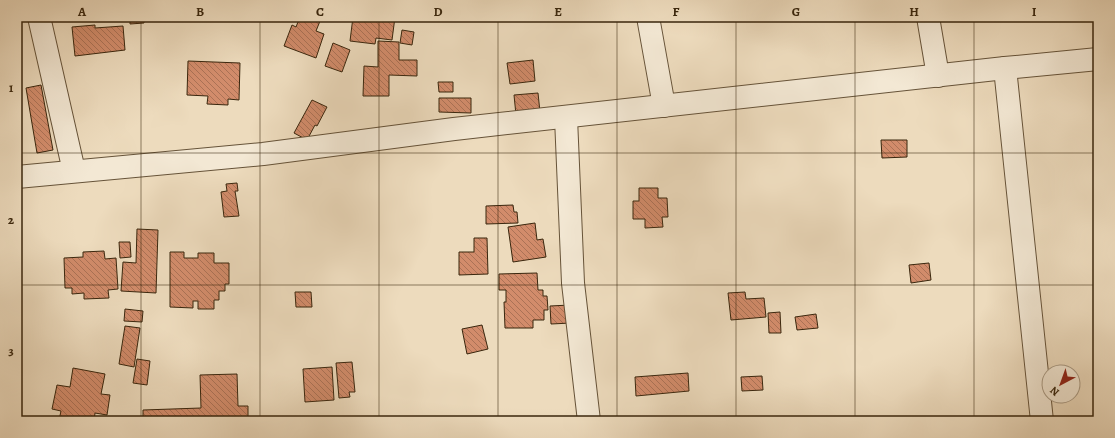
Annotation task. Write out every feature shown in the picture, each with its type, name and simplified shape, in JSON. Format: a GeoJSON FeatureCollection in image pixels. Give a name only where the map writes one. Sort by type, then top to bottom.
{"type":"FeatureCollection","features":[{"type":"Feature","properties":{"kind":"street"},"geometry":{"type":"LineString","coordinates":[[39,17],[74,171]]}},
{"type":"Feature","properties":{"kind":"street"},"geometry":{"type":"LineString","coordinates":[[648,17],[664,106]]}},
{"type":"Feature","properties":{"kind":"street"},"geometry":{"type":"LineString","coordinates":[[928,17],[938,76]]}},
{"type":"Feature","properties":{"kind":"street"},"geometry":{"type":"LineString","coordinates":[[17,177],[263,154],[454,129],[1098,59]]}},
{"type":"Feature","properties":{"kind":"street"},"geometry":{"type":"LineString","coordinates":[[1005,68],[1042,421]]}},
{"type":"Feature","properties":{"kind":"street"},"geometry":{"type":"LineString","coordinates":[[566,118],[574,283],[589,421]]}},
{"type":"Feature","properties":{"kind":"building"},"geometry":{"type":"Polygon","coordinates":[[[130,17],[144,17],[144,23],[130,24],[130,17]]]}},
{"type":"Feature","properties":{"kind":"building"},"geometry":{"type":"Polygon","coordinates":[[[300,17],[308,17],[320,21],[316,31],[324,34],[316,58],[284,46],[292,25],[296,27],[300,17]]]}},
{"type":"Feature","properties":{"kind":"building"},"geometry":{"type":"Polygon","coordinates":[[[353,17],[395,17],[392,40],[376,38],[375,44],[350,41],[353,17]]]}},
{"type":"Feature","properties":{"kind":"building"},"geometry":{"type":"Polygon","coordinates":[[[95,25],[95,28],[123,26],[125,50],[75,56],[72,27],[95,25]]]}},
{"type":"Feature","properties":{"kind":"building"},"geometry":{"type":"Polygon","coordinates":[[[402,30],[414,32],[412,45],[400,43],[402,30]]]}},
{"type":"Feature","properties":{"kind":"building"},"geometry":{"type":"Polygon","coordinates":[[[378,41],[399,42],[399,60],[417,60],[417,76],[389,75],[389,96],[363,96],[364,66],[378,67],[378,41]]]}},
{"type":"Feature","properties":{"kind":"building"},"geometry":{"type":"Polygon","coordinates":[[[333,43],[350,50],[342,72],[325,66],[333,43]]]}},
{"type":"Feature","properties":{"kind":"building"},"geometry":{"type":"Polygon","coordinates":[[[533,60],[535,81],[510,84],[507,63],[533,60]]]}},
{"type":"Feature","properties":{"kind":"building"},"geometry":{"type":"Polygon","coordinates":[[[188,61],[240,63],[239,100],[228,99],[228,105],[207,104],[208,96],[187,95],[188,61]]]}},
{"type":"Feature","properties":{"kind":"building"},"geometry":{"type":"Polygon","coordinates":[[[438,82],[453,82],[453,92],[439,92],[438,82]]]}},
{"type":"Feature","properties":{"kind":"building"},"geometry":{"type":"Polygon","coordinates":[[[41,85],[53,150],[37,153],[26,88],[41,85]]]}},
{"type":"Feature","properties":{"kind":"building"},"geometry":{"type":"Polygon","coordinates":[[[538,93],[540,112],[516,115],[514,95],[538,93]]]}},
{"type":"Feature","properties":{"kind":"building"},"geometry":{"type":"Polygon","coordinates":[[[439,98],[471,98],[471,113],[439,112],[439,98]]]}},
{"type":"Feature","properties":{"kind":"building"},"geometry":{"type":"Polygon","coordinates":[[[312,100],[327,107],[317,126],[315,125],[307,140],[294,133],[312,100]]]}},
{"type":"Feature","properties":{"kind":"building"},"geometry":{"type":"Polygon","coordinates":[[[881,140],[907,140],[907,157],[882,158],[881,140]]]}},
{"type":"Feature","properties":{"kind":"building"},"geometry":{"type":"Polygon","coordinates":[[[237,183],[238,191],[235,191],[239,216],[224,217],[221,192],[227,191],[226,184],[237,183]]]}},
{"type":"Feature","properties":{"kind":"building"},"geometry":{"type":"Polygon","coordinates":[[[639,188],[658,188],[658,198],[667,198],[668,217],[662,217],[663,227],[645,228],[645,219],[633,219],[633,201],[639,201],[639,188]]]}},
{"type":"Feature","properties":{"kind":"building"},"geometry":{"type":"Polygon","coordinates":[[[513,205],[514,212],[517,212],[518,223],[486,224],[486,206],[513,205]]]}},
{"type":"Feature","properties":{"kind":"building"},"geometry":{"type":"Polygon","coordinates":[[[535,223],[537,240],[543,239],[546,257],[513,262],[508,227],[535,223]]]}},
{"type":"Feature","properties":{"kind":"building"},"geometry":{"type":"Polygon","coordinates":[[[137,229],[158,230],[156,293],[121,291],[123,262],[136,263],[137,229]]]}},
{"type":"Feature","properties":{"kind":"building"},"geometry":{"type":"Polygon","coordinates":[[[474,238],[487,238],[488,274],[459,275],[459,252],[474,252],[474,238]]]}},
{"type":"Feature","properties":{"kind":"building"},"geometry":{"type":"Polygon","coordinates":[[[119,242],[130,242],[131,257],[120,258],[119,242]]]}},
{"type":"Feature","properties":{"kind":"building"},"geometry":{"type":"Polygon","coordinates":[[[104,251],[105,259],[116,258],[118,289],[108,290],[109,298],[84,299],[84,293],[72,294],[72,288],[65,288],[64,258],[83,257],[83,252],[104,251]]]}},
{"type":"Feature","properties":{"kind":"building"},"geometry":{"type":"Polygon","coordinates":[[[170,252],[184,252],[184,258],[198,258],[198,253],[214,253],[214,263],[229,263],[229,284],[225,284],[225,291],[219,291],[219,300],[214,300],[214,309],[198,309],[198,301],[193,301],[193,308],[170,307],[170,252]]]}},
{"type":"Feature","properties":{"kind":"building"},"geometry":{"type":"Polygon","coordinates":[[[929,263],[931,280],[911,283],[909,265],[929,263]]]}},
{"type":"Feature","properties":{"kind":"building"},"geometry":{"type":"Polygon","coordinates":[[[537,273],[538,290],[543,290],[543,296],[547,296],[548,310],[544,310],[544,320],[533,320],[533,328],[505,328],[504,302],[506,302],[506,290],[499,290],[499,274],[537,273]]]}},
{"type":"Feature","properties":{"kind":"building"},"geometry":{"type":"Polygon","coordinates":[[[295,292],[311,292],[312,307],[296,307],[295,292]]]}},
{"type":"Feature","properties":{"kind":"building"},"geometry":{"type":"Polygon","coordinates":[[[745,292],[746,299],[764,298],[766,317],[731,320],[728,293],[745,292]]]}},
{"type":"Feature","properties":{"kind":"building"},"geometry":{"type":"Polygon","coordinates":[[[570,305],[571,323],[551,324],[550,306],[570,305]]]}},
{"type":"Feature","properties":{"kind":"building"},"geometry":{"type":"Polygon","coordinates":[[[125,309],[143,311],[142,322],[124,321],[125,309]]]}},
{"type":"Feature","properties":{"kind":"building"},"geometry":{"type":"Polygon","coordinates":[[[780,312],[781,333],[769,333],[768,313],[780,312]]]}},
{"type":"Feature","properties":{"kind":"building"},"geometry":{"type":"Polygon","coordinates":[[[816,314],[818,328],[797,330],[795,317],[816,314]]]}},
{"type":"Feature","properties":{"kind":"building"},"geometry":{"type":"Polygon","coordinates":[[[482,325],[488,349],[467,354],[462,329],[482,325]]]}},
{"type":"Feature","properties":{"kind":"building"},"geometry":{"type":"Polygon","coordinates":[[[125,326],[140,328],[134,367],[119,364],[125,326]]]}},
{"type":"Feature","properties":{"kind":"building"},"geometry":{"type":"Polygon","coordinates":[[[137,359],[150,361],[147,385],[133,383],[137,359]]]}},
{"type":"Feature","properties":{"kind":"building"},"geometry":{"type":"Polygon","coordinates":[[[352,362],[355,392],[349,392],[350,397],[339,398],[336,363],[352,362]]]}},
{"type":"Feature","properties":{"kind":"building"},"geometry":{"type":"Polygon","coordinates":[[[332,367],[334,400],[305,402],[303,369],[332,367]]]}},
{"type":"Feature","properties":{"kind":"building"},"geometry":{"type":"Polygon","coordinates":[[[73,368],[105,374],[101,394],[110,395],[107,415],[95,413],[94,421],[59,420],[61,411],[52,409],[57,385],[70,387],[73,368]]]}},
{"type":"Feature","properties":{"kind":"building"},"geometry":{"type":"Polygon","coordinates":[[[688,373],[689,391],[636,396],[635,377],[688,373]]]}},
{"type":"Feature","properties":{"kind":"building"},"geometry":{"type":"Polygon","coordinates":[[[237,374],[238,406],[248,406],[248,421],[143,421],[143,410],[201,408],[200,375],[237,374]]]}},
{"type":"Feature","properties":{"kind":"building"},"geometry":{"type":"Polygon","coordinates":[[[762,376],[763,390],[742,391],[741,377],[762,376]]]}}]}
